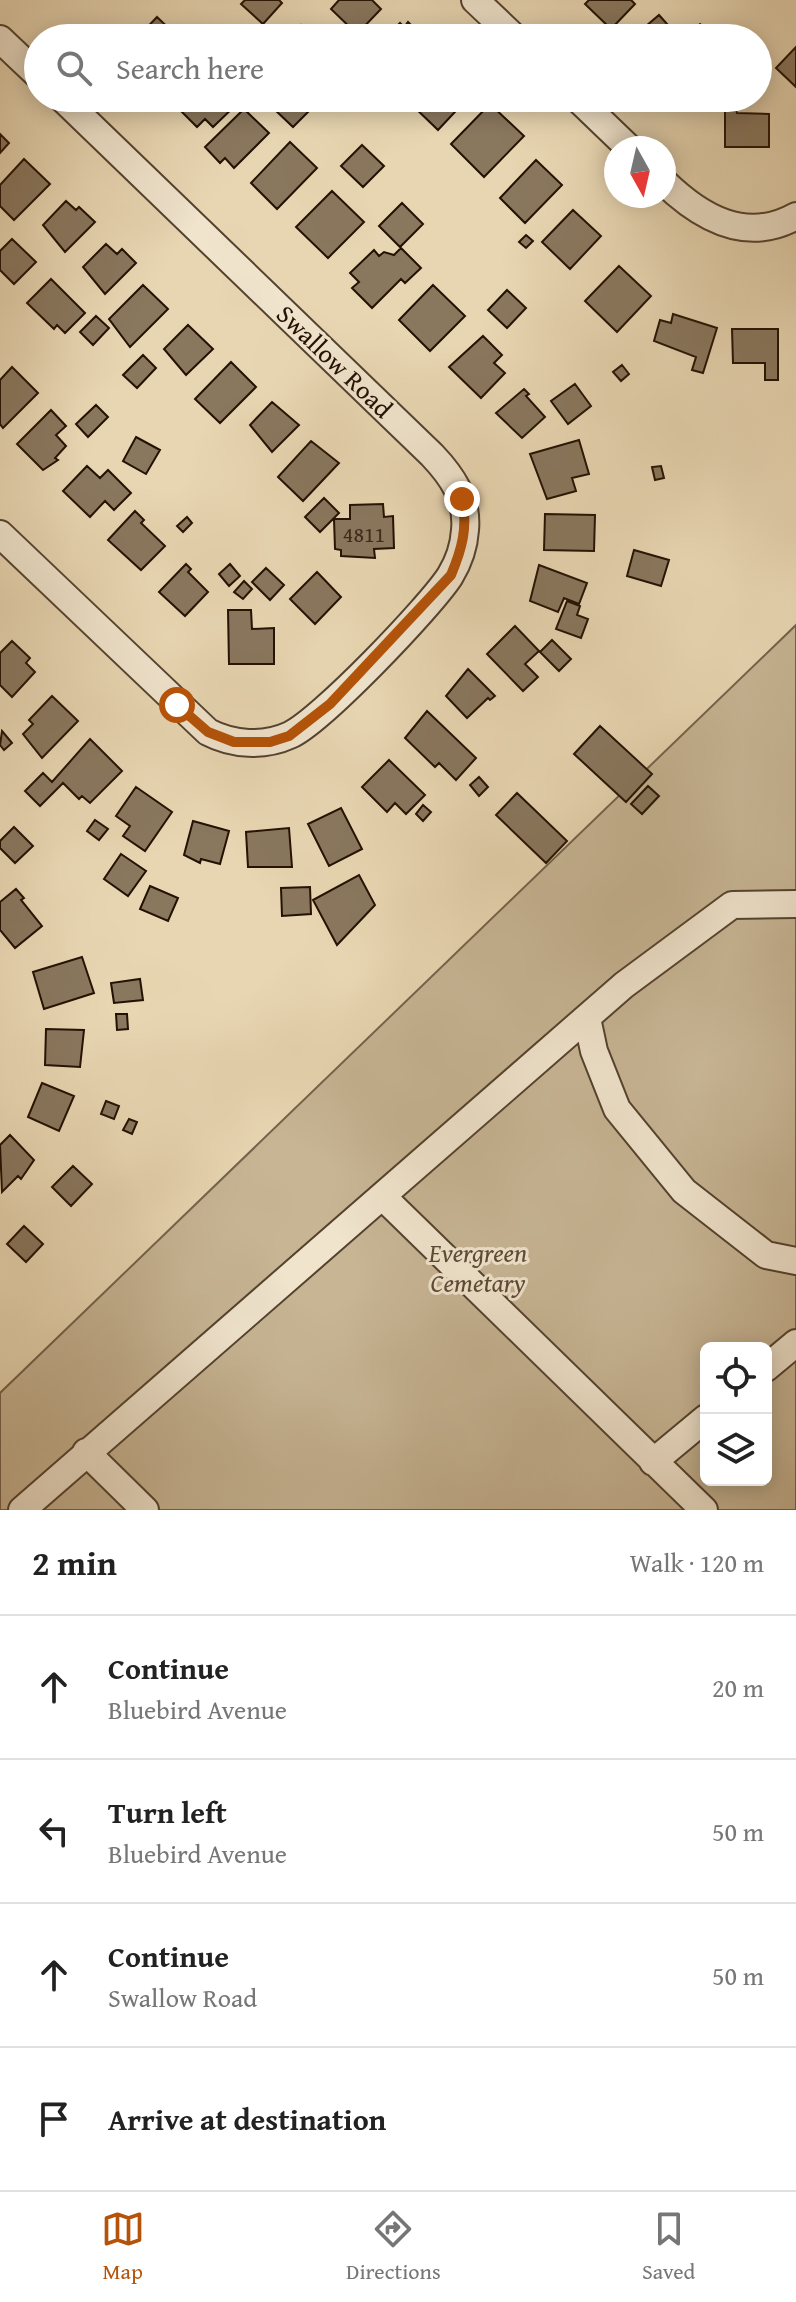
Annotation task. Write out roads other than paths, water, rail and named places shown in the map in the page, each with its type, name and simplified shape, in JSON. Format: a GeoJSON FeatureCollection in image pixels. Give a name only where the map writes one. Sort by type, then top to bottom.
{"type":"FeatureCollection","features":[{"type":"Feature","properties":{"kind":"street"},"geometry":{"type":"LineString","coordinates":[[475,0],[500,24]]}},
{"type":"Feature","properties":{"kind":"street"},"geometry":{"type":"LineString","coordinates":[[0,39],[24,62]]}},
{"type":"Feature","properties":{"kind":"street","name":"Swallow Road"},"geometry":{"type":"LineString","coordinates":[[0,534],[177,705],[217,736],[251,743],[289,736],[314,719],[437,593],[461,553],[465,512],[451,474],[76,112]]}},
{"type":"Feature","properties":{"kind":"street"},"geometry":{"type":"LineString","coordinates":[[592,112],[617,136]]}},
{"type":"Feature","properties":{"kind":"street"},"geometry":{"type":"LineString","coordinates":[[676,193],[700,214],[738,227],[761,228],[796,216]]}},
{"type":"Feature","properties":{"kind":"street"},"geometry":{"type":"LineString","coordinates":[[22,1510],[624,985],[732,905],[796,904]]}},
{"type":"Feature","properties":{"kind":"street"},"geometry":{"type":"LineString","coordinates":[[587,1018],[594,1051],[617,1109],[684,1191],[766,1255],[796,1261]]}},
{"type":"Feature","properties":{"kind":"street"},"geometry":{"type":"LineString","coordinates":[[382,1196],[704,1510]]}},
{"type":"Feature","properties":{"kind":"street"},"geometry":{"type":"LineString","coordinates":[[772,1363],[796,1343]]}},
{"type":"Feature","properties":{"kind":"street"},"geometry":{"type":"LineString","coordinates":[[653,1462],[700,1423]]}},
{"type":"Feature","properties":{"kind":"street"},"geometry":{"type":"LineString","coordinates":[[86,1452],[145,1510]]}},
{"type":"Feature","properties":{"kind":"park label","name":"Evergreen Cemetary"},"geometry":{"type":"Point","coordinates":[478,1267]}}]}
